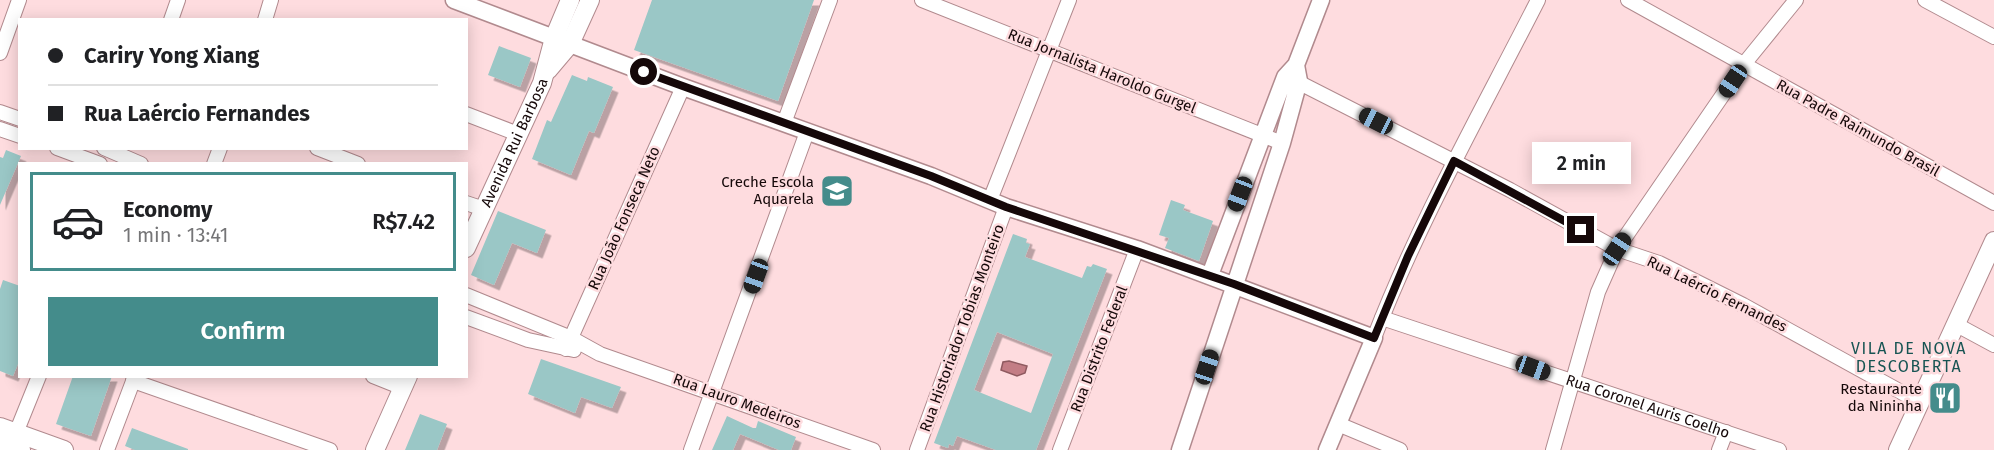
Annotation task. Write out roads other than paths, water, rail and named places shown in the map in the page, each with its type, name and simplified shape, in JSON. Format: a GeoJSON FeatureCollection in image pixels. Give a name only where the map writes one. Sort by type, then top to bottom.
{"type":"FeatureCollection","features":[{"type":"Feature","properties":{"kind":"main road","name":"Avenida Rui Barbosa"},"geometry":{"type":"LineString","coordinates":[[562,41],[570,0]]}},
{"type":"Feature","properties":{"kind":"main road","name":"Avenida Rui Barbosa"},"geometry":{"type":"LineString","coordinates":[[468,244],[562,41],[590,0]]}},
{"type":"Feature","properties":{"kind":"main road"},"geometry":{"type":"LineString","coordinates":[[1898,450],[1994,241]]}},
{"type":"Feature","properties":{"kind":"main road"},"geometry":{"type":"LineString","coordinates":[[375,450],[405,382]]}},
{"type":"Feature","properties":{"kind":"main road"},"geometry":{"type":"LineString","coordinates":[[0,442],[12,437],[64,450]]}},
{"type":"Feature","properties":{"kind":"street"},"geometry":{"type":"LineString","coordinates":[[0,53],[19,0]]}},
{"type":"Feature","properties":{"kind":"street"},"geometry":{"type":"LineString","coordinates":[[172,18],[178,0]]}},
{"type":"Feature","properties":{"kind":"street"},"geometry":{"type":"LineString","coordinates":[[266,18],[271,0]]}},
{"type":"Feature","properties":{"kind":"street"},"geometry":{"type":"LineString","coordinates":[[454,0],[998,203],[1137,249],[1374,338]]}},
{"type":"Feature","properties":{"kind":"street"},"geometry":{"type":"LineString","coordinates":[[784,123],[830,0]]}},
{"type":"Feature","properties":{"kind":"street","name":"Rua Jornalista Haroldo Gurgel"},"geometry":{"type":"LineString","coordinates":[[922,0],[1282,143]]}},
{"type":"Feature","properties":{"kind":"street","name":"Rua Historiador Tobias Monteiro"},"geometry":{"type":"LineString","coordinates":[[917,450],[998,203],[1069,0]]}},
{"type":"Feature","properties":{"kind":"street"},"geometry":{"type":"LineString","coordinates":[[1209,275],[1263,135],[1293,74],[1321,0]]}},
{"type":"Feature","properties":{"kind":"street"},"geometry":{"type":"LineString","coordinates":[[1327,450],[1382,318],[1454,161],[1538,0]]}},
{"type":"Feature","properties":{"kind":"street","name":"Rua Padre Raimundo Brasil"},"geometry":{"type":"LineString","coordinates":[[1628,0],[1994,203]]}},
{"type":"Feature","properties":{"kind":"street"},"geometry":{"type":"LineString","coordinates":[[1553,450],[1574,383],[1598,292],[1617,249],[1744,64],[1796,0]]}},
{"type":"Feature","properties":{"kind":"street"},"geometry":{"type":"LineString","coordinates":[[1925,0],[1994,37]]}},
{"type":"Feature","properties":{"kind":"street"},"geometry":{"type":"LineString","coordinates":[[1180,450],[1282,143],[1293,74]]}},
{"type":"Feature","properties":{"kind":"street","name":"Rua Laércio Fernandes"},"geometry":{"type":"LineString","coordinates":[[1293,74],[1617,249],[1659,263],[1797,334],[1921,403]]}},
{"type":"Feature","properties":{"kind":"street","name":"Rua João Fonseca Neto"},"geometry":{"type":"LineString","coordinates":[[569,344],[683,87]]}},
{"type":"Feature","properties":{"kind":"street"},"geometry":{"type":"LineString","coordinates":[[0,112],[18,118]]}},
{"type":"Feature","properties":{"kind":"street"},"geometry":{"type":"LineString","coordinates":[[468,115],[518,134]]}},
{"type":"Feature","properties":{"kind":"street"},"geometry":{"type":"LineString","coordinates":[[0,129],[18,135]]}},
{"type":"Feature","properties":{"kind":"street"},"geometry":{"type":"LineString","coordinates":[[691,450],[807,132]]}},
{"type":"Feature","properties":{"kind":"street"},"geometry":{"type":"LineString","coordinates":[[62,150],[95,162]]}},
{"type":"Feature","properties":{"kind":"street"},"geometry":{"type":"LineString","coordinates":[[322,150],[353,162]]}},
{"type":"Feature","properties":{"kind":"street"},"geometry":{"type":"LineString","coordinates":[[121,156],[136,162]]}},
{"type":"Feature","properties":{"kind":"street"},"geometry":{"type":"LineString","coordinates":[[468,203],[484,209]]}},
{"type":"Feature","properties":{"kind":"street","name":"Rua Distrito Federal"},"geometry":{"type":"LineString","coordinates":[[1060,450],[1137,249]]}},
{"type":"Feature","properties":{"kind":"street","name":"Rua Lauro Medeiros"},"geometry":{"type":"LineString","coordinates":[[468,296],[569,344],[713,392],[873,450]]}},
{"type":"Feature","properties":{"kind":"street","name":"Rua Lauro Medeiros"},"geometry":{"type":"LineString","coordinates":[[468,318],[528,340],[569,344]]}},
{"type":"Feature","properties":{"kind":"street","name":"Rua Coronel Auris Coelho"},"geometry":{"type":"LineString","coordinates":[[1382,318],[1779,450]]}},
{"type":"Feature","properties":{"kind":"street"},"geometry":{"type":"LineString","coordinates":[[1957,325],[1994,345]]}},
{"type":"Feature","properties":{"kind":"street"},"geometry":{"type":"LineString","coordinates":[[12,437],[38,378]]}},
{"type":"Feature","properties":{"kind":"street"},"geometry":{"type":"LineString","coordinates":[[384,378],[405,382]]}},
{"type":"Feature","properties":{"kind":"street"},"geometry":{"type":"LineString","coordinates":[[107,450],[134,379],[330,450]]}},
{"type":"Feature","properties":{"kind":"street"},"geometry":{"type":"LineString","coordinates":[[1338,424],[1400,450]]}},
{"type":"Feature","properties":{"kind":"street"},"geometry":{"type":"LineString","coordinates":[[1719,450],[1726,432]]}},
{"type":"Feature","properties":{"kind":"place","name":"Creche Escola Aquarela"},"geometry":{"type":"Point","coordinates":[837,191]}},
{"type":"Feature","properties":{"kind":"place","name":"Restaurante da Nininha"},"geometry":{"type":"Point","coordinates":[1945,398]}},
{"type":"Feature","properties":{"kind":"district","name":"VILA DE NOVA DESCOBERTA"},"geometry":{"type":"Point","coordinates":[1909,357]}}]}
